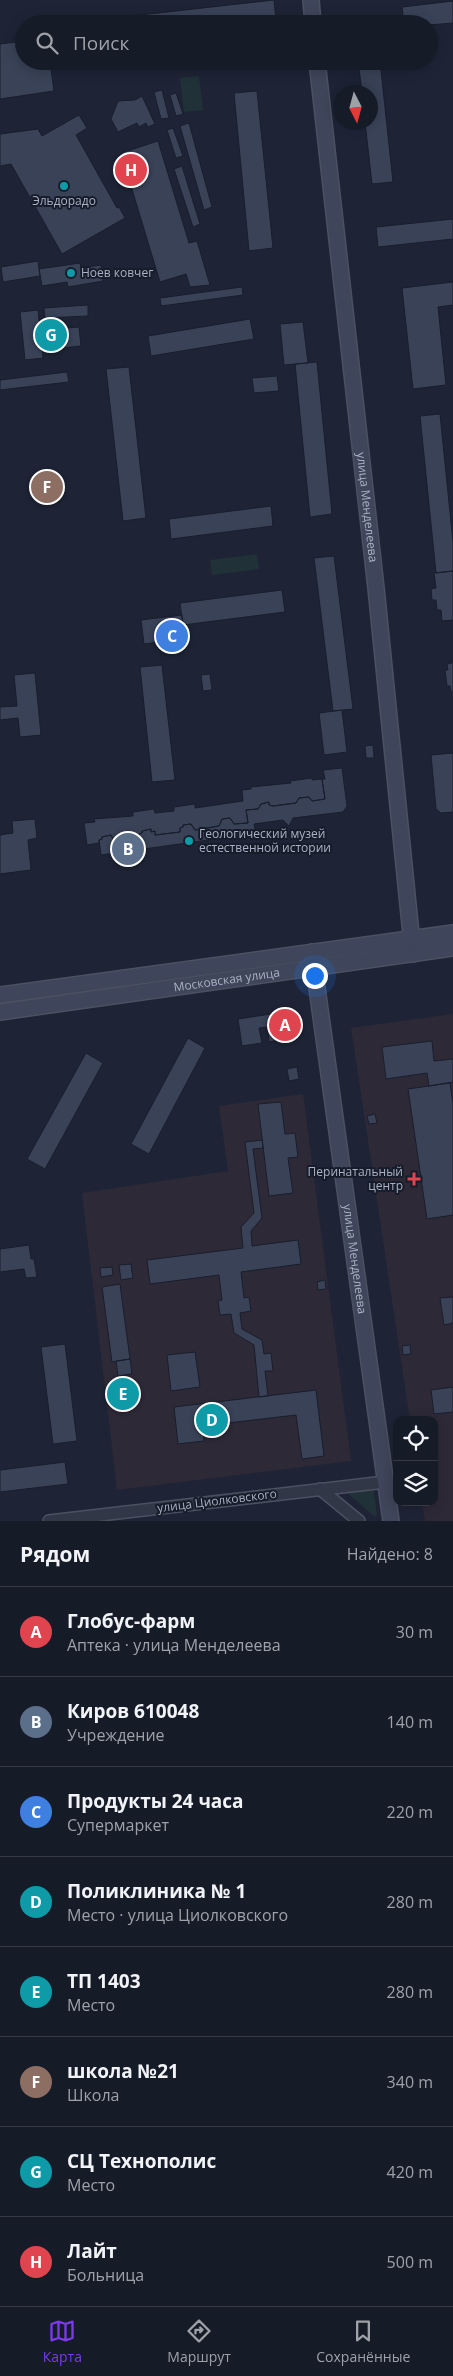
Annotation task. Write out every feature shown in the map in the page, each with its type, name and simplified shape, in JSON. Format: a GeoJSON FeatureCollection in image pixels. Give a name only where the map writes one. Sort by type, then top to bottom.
{"type":"FeatureCollection","features":[{"type":"Feature","properties":{"kind":"street"},"geometry":{"type":"LineString","coordinates":[[311,0],[312,15]]}},
{"type":"Feature","properties":{"kind":"street","name":"улица Менделеева"},"geometry":{"type":"LineString","coordinates":[[318,70],[376,588],[413,954]]}},
{"type":"Feature","properties":{"kind":"street","name":"Московская улица"},"geometry":{"type":"LineString","coordinates":[[0,995],[453,932]]}},
{"type":"Feature","properties":{"kind":"street","name":"Московская улица"},"geometry":{"type":"LineString","coordinates":[[0,1012],[453,948]]}},
{"type":"Feature","properties":{"kind":"street","name":"улица Менделеева"},"geometry":{"type":"LineString","coordinates":[[312,952],[391,1521]]}},
{"type":"Feature","properties":{"kind":"street","name":"улица Циолковского"},"geometry":{"type":"LineString","coordinates":[[50,1521],[385,1482]]}},
{"type":"Feature","properties":{"kind":"street"},"geometry":{"type":"LineString","coordinates":[[320,1489],[359,1521]]}},
{"type":"Feature","properties":{"kind":"shaded area"},"geometry":{"type":"Polygon","coordinates":[[[199,76],[203,110],[184,112],[180,78],[199,76]]]}},
{"type":"Feature","properties":{"kind":"shaded area"},"geometry":{"type":"Polygon","coordinates":[[[257,554],[259,569],[212,575],[210,560],[257,554]]]}},
{"type":"Feature","properties":{"kind":"shaded area","name":"Перинатальный центр"},"geometry":{"type":"Polygon","coordinates":[[[453,1014],[453,1521],[425,1521],[423,1506],[438,1506],[438,1416],[409,1416],[351,1028],[453,1014]]]}},
{"type":"Feature","properties":{"kind":"shaded area"},"geometry":{"type":"Polygon","coordinates":[[[303,1094],[351,1461],[117,1490],[82,1193],[228,1171],[219,1106],[303,1094]]]}},
{"type":"Feature","properties":{"kind":"shaded area"},"geometry":{"type":"Polygon","coordinates":[[[373,1487],[377,1515],[375,1517],[345,1491],[373,1487]]]}},
{"type":"Feature","properties":{"kind":"building"},"geometry":{"type":"Polygon","coordinates":[[[274,0],[276,15],[140,15],[274,0]]]}},
{"type":"Feature","properties":{"kind":"building"},"geometry":{"type":"Polygon","coordinates":[[[453,1],[453,23],[438,24],[438,15],[403,15],[402,7],[453,1]]]}},
{"type":"Feature","properties":{"kind":"building"},"geometry":{"type":"Polygon","coordinates":[[[15,42],[15,70],[51,70],[54,91],[0,99],[0,44],[15,42]]]}},
{"type":"Feature","properties":{"kind":"building"},"geometry":{"type":"Polygon","coordinates":[[[359,70],[381,70],[393,182],[372,184],[366,130],[378,130],[378,85],[361,85],[359,70]]]}},
{"type":"Feature","properties":{"kind":"building"},"geometry":{"type":"Polygon","coordinates":[[[162,90],[169,118],[161,119],[154,92],[162,90]]]}},
{"type":"Feature","properties":{"kind":"building"},"geometry":{"type":"Polygon","coordinates":[[[257,91],[273,248],[249,251],[234,93],[257,91]]]}},
{"type":"Feature","properties":{"kind":"building"},"geometry":{"type":"Polygon","coordinates":[[[176,93],[183,114],[176,116],[170,95],[176,93]]]}},
{"type":"Feature","properties":{"kind":"building"},"geometry":{"type":"Polygon","coordinates":[[[142,96],[155,124],[148,127],[146,123],[139,127],[137,123],[118,132],[111,119],[118,101],[135,100],[142,96]]]}},
{"type":"Feature","properties":{"kind":"building","name":"Эльдорадо"},"geometry":{"type":"Polygon","coordinates":[[[79,115],[87,128],[76,135],[117,208],[119,207],[125,218],[62,254],[11,164],[0,166],[0,134],[38,129],[42,136],[79,115]]]}},
{"type":"Feature","properties":{"kind":"building"},"geometry":{"type":"Polygon","coordinates":[[[189,123],[212,207],[204,210],[180,126],[189,123]]]}},
{"type":"Feature","properties":{"kind":"building"},"geometry":{"type":"Polygon","coordinates":[[[173,128],[183,156],[176,158],[167,130],[173,128]]]}},
{"type":"Feature","properties":{"kind":"building"},"geometry":{"type":"Polygon","coordinates":[[[158,141],[189,243],[197,241],[210,285],[190,287],[186,274],[160,282],[121,153],[158,141]]]}},
{"type":"Feature","properties":{"kind":"building"},"geometry":{"type":"Polygon","coordinates":[[[182,166],[200,224],[193,227],[174,169],[182,166]]]}},
{"type":"Feature","properties":{"kind":"building"},"geometry":{"type":"Polygon","coordinates":[[[453,219],[453,239],[378,247],[376,227],[453,219]]]}},
{"type":"Feature","properties":{"kind":"building"},"geometry":{"type":"Polygon","coordinates":[[[38,261],[40,276],[3,282],[1,267],[38,261]]]}},
{"type":"Feature","properties":{"kind":"building","name":"Ноев ковчег"},"geometry":{"type":"Polygon","coordinates":[[[80,263],[81,268],[101,265],[103,281],[68,287],[67,282],[42,286],[39,269],[80,263]]]}},
{"type":"Feature","properties":{"kind":"building"},"geometry":{"type":"Polygon","coordinates":[[[453,282],[453,305],[438,307],[446,385],[413,389],[402,288],[453,282]]]}},
{"type":"Feature","properties":{"kind":"building"},"geometry":{"type":"Polygon","coordinates":[[[242,287],[243,295],[161,306],[160,298],[242,287]]]}},
{"type":"Feature","properties":{"kind":"building"},"geometry":{"type":"Polygon","coordinates":[[[88,305],[88,316],[45,318],[44,308],[88,305]]]}},
{"type":"Feature","properties":{"kind":"building"},"geometry":{"type":"Polygon","coordinates":[[[38,310],[40,330],[79,327],[81,346],[42,350],[43,358],[25,360],[20,312],[38,310]]]}},
{"type":"Feature","properties":{"kind":"building"},"geometry":{"type":"Polygon","coordinates":[[[250,319],[254,339],[151,356],[148,336],[250,319]]]}},
{"type":"Feature","properties":{"kind":"building"},"geometry":{"type":"Polygon","coordinates":[[[303,322],[308,363],[284,365],[280,324],[303,322]]]}},
{"type":"Feature","properties":{"kind":"building"},"geometry":{"type":"Polygon","coordinates":[[[317,362],[332,514],[310,517],[295,364],[317,362]]]}},
{"type":"Feature","properties":{"kind":"building"},"geometry":{"type":"Polygon","coordinates":[[[129,367],[146,518],[123,521],[106,369],[129,367]]]}},
{"type":"Feature","properties":{"kind":"building"},"geometry":{"type":"Polygon","coordinates":[[[67,372],[69,382],[0,390],[0,380],[67,372]]]}},
{"type":"Feature","properties":{"kind":"building"},"geometry":{"type":"Polygon","coordinates":[[[277,376],[279,391],[254,393],[252,378],[277,376]]]}},
{"type":"Feature","properties":{"kind":"building"},"geometry":{"type":"Polygon","coordinates":[[[440,414],[453,542],[453,571],[436,573],[420,416],[440,414]]]}},
{"type":"Feature","properties":{"kind":"building"},"geometry":{"type":"Polygon","coordinates":[[[271,506],[273,526],[171,539],[169,519],[271,506]]]}},
{"type":"Feature","properties":{"kind":"building"},"geometry":{"type":"Polygon","coordinates":[[[334,556],[353,709],[333,711],[314,558],[334,556]]]}},
{"type":"Feature","properties":{"kind":"building"},"geometry":{"type":"Polygon","coordinates":[[[453,571],[453,620],[442,621],[441,610],[437,610],[436,600],[432,600],[431,589],[436,588],[434,573],[453,571]]]}},
{"type":"Feature","properties":{"kind":"building"},"geometry":{"type":"Polygon","coordinates":[[[282,590],[285,612],[183,625],[180,603],[282,590]]]}},
{"type":"Feature","properties":{"kind":"building"},"geometry":{"type":"Polygon","coordinates":[[[182,615],[185,639],[144,644],[141,620],[182,615]]]}},
{"type":"Feature","properties":{"kind":"building"},"geometry":{"type":"Polygon","coordinates":[[[452,661],[453,692],[451,692],[450,686],[447,686],[445,670],[448,670],[447,664],[452,663],[452,661]]]}},
{"type":"Feature","properties":{"kind":"building"},"geometry":{"type":"Polygon","coordinates":[[[162,665],[175,780],[152,782],[140,667],[162,665]]]}},
{"type":"Feature","properties":{"kind":"building"},"geometry":{"type":"Polygon","coordinates":[[[35,673],[41,735],[20,737],[18,718],[0,720],[0,707],[17,706],[14,675],[35,673]]]}},
{"type":"Feature","properties":{"kind":"building"},"geometry":{"type":"Polygon","coordinates":[[[210,674],[212,690],[203,691],[201,675],[210,674]]]}},
{"type":"Feature","properties":{"kind":"building"},"geometry":{"type":"Polygon","coordinates":[[[342,710],[347,752],[324,755],[319,713],[342,710]]]}},
{"type":"Feature","properties":{"kind":"building"},"geometry":{"type":"Polygon","coordinates":[[[373,745],[374,758],[366,758],[365,746],[373,745]]]}},
{"type":"Feature","properties":{"kind":"building"},"geometry":{"type":"Polygon","coordinates":[[[453,753],[453,812],[441,813],[436,809],[431,755],[453,753]]]}},
{"type":"Feature","properties":{"kind":"building"},"geometry":{"type":"Polygon","coordinates":[[[342,768],[347,806],[343,812],[293,818],[289,826],[283,820],[254,824],[255,829],[251,834],[101,855],[99,840],[102,837],[111,835],[114,841],[139,838],[139,834],[142,831],[151,829],[151,832],[155,831],[155,835],[180,832],[180,828],[183,825],[191,824],[195,830],[219,826],[222,819],[230,818],[234,824],[248,823],[246,810],[258,809],[261,804],[269,802],[269,805],[273,806],[296,803],[299,798],[309,797],[312,801],[325,799],[322,779],[325,779],[323,770],[342,768]]]}},
{"type":"Feature","properties":{"kind":"building"},"geometry":{"type":"Polygon","coordinates":[[[312,778],[312,780],[322,779],[325,799],[312,801],[309,797],[299,798],[296,803],[273,806],[269,805],[269,802],[261,804],[258,809],[246,810],[248,823],[234,824],[230,818],[222,819],[219,826],[195,830],[191,824],[183,825],[180,828],[180,832],[155,835],[155,831],[151,832],[151,829],[142,831],[139,834],[139,838],[114,841],[111,835],[102,837],[99,843],[87,845],[84,823],[95,822],[94,819],[133,816],[133,812],[154,809],[155,813],[174,811],[174,807],[195,804],[195,808],[243,801],[242,790],[251,789],[251,787],[291,783],[290,781],[312,778]]]}},
{"type":"Feature","properties":{"kind":"building"},"geometry":{"type":"Polygon","coordinates":[[[35,819],[37,838],[28,840],[31,870],[0,874],[0,835],[13,833],[12,821],[35,819]]]}},
{"type":"Feature","properties":{"kind":"building"},"geometry":{"type":"Polygon","coordinates":[[[284,1012],[289,1038],[269,1042],[267,1027],[259,1028],[262,1043],[242,1046],[238,1019],[284,1012]]]}},
{"type":"Feature","properties":{"kind":"building"},"geometry":{"type":"Polygon","coordinates":[[[188,1038],[205,1048],[149,1154],[131,1144],[188,1038]]]}},
{"type":"Feature","properties":{"kind":"building"},"geometry":{"type":"Polygon","coordinates":[[[432,1041],[434,1061],[453,1059],[453,1082],[429,1086],[427,1073],[386,1079],[382,1047],[432,1041]]]}},
{"type":"Feature","properties":{"kind":"building"},"geometry":{"type":"Polygon","coordinates":[[[86,1053],[103,1063],[45,1169],[27,1159],[86,1053]]]}},
{"type":"Feature","properties":{"kind":"building"},"geometry":{"type":"Polygon","coordinates":[[[297,1067],[299,1079],[289,1081],[287,1069],[297,1067]]]}},
{"type":"Feature","properties":{"kind":"building","name":"Перинатальный центр"},"geometry":{"type":"Polygon","coordinates":[[[450,1083],[453,1104],[453,1215],[427,1219],[408,1089],[450,1083]]]}},
{"type":"Feature","properties":{"kind":"building"},"geometry":{"type":"Polygon","coordinates":[[[281,1102],[285,1134],[295,1133],[298,1157],[288,1158],[293,1193],[269,1196],[258,1104],[281,1102]]]}},
{"type":"Feature","properties":{"kind":"building"},"geometry":{"type":"Polygon","coordinates":[[[375,1114],[377,1123],[369,1124],[367,1116],[375,1114]]]}},
{"type":"Feature","properties":{"kind":"building"},"geometry":{"type":"Polygon","coordinates":[[[262,1140],[263,1148],[253,1149],[262,1218],[251,1231],[252,1246],[298,1240],[301,1264],[241,1272],[244,1298],[249,1297],[251,1311],[240,1313],[242,1329],[262,1340],[264,1354],[271,1353],[273,1371],[265,1371],[268,1396],[259,1397],[254,1345],[234,1333],[231,1314],[220,1315],[218,1301],[222,1300],[219,1275],[150,1284],[147,1260],[243,1248],[241,1227],[254,1213],[245,1142],[262,1140]]]}},
{"type":"Feature","properties":{"kind":"building"},"geometry":{"type":"Polygon","coordinates":[[[29,1245],[37,1277],[26,1278],[24,1269],[0,1272],[0,1249],[29,1245]]]}},
{"type":"Feature","properties":{"kind":"building"},"geometry":{"type":"Polygon","coordinates":[[[131,1264],[133,1278],[121,1280],[119,1265],[131,1264]]]}},
{"type":"Feature","properties":{"kind":"building"},"geometry":{"type":"Polygon","coordinates":[[[112,1267],[113,1275],[101,1277],[100,1268],[112,1267]]]}},
{"type":"Feature","properties":{"kind":"building"},"geometry":{"type":"Polygon","coordinates":[[[325,1280],[326,1289],[318,1290],[317,1282],[325,1280]]]}},
{"type":"Feature","properties":{"kind":"building"},"geometry":{"type":"Polygon","coordinates":[[[120,1284],[130,1359],[112,1362],[102,1287],[120,1284]]]}},
{"type":"Feature","properties":{"kind":"building"},"geometry":{"type":"Polygon","coordinates":[[[453,1297],[453,1323],[444,1325],[440,1298],[453,1297]]]}},
{"type":"Feature","properties":{"kind":"building"},"geometry":{"type":"Polygon","coordinates":[[[65,1344],[77,1441],[53,1444],[41,1347],[65,1344]]]}},
{"type":"Feature","properties":{"kind":"building"},"geometry":{"type":"Polygon","coordinates":[[[410,1345],[411,1354],[403,1355],[402,1346],[410,1345]]]}},
{"type":"Feature","properties":{"kind":"building"},"geometry":{"type":"Polygon","coordinates":[[[195,1352],[200,1387],[171,1391],[167,1355],[195,1352]]]}},
{"type":"Feature","properties":{"kind":"building"},"geometry":{"type":"Polygon","coordinates":[[[130,1359],[132,1374],[118,1376],[116,1361],[130,1359]]]}},
{"type":"Feature","properties":{"kind":"building"},"geometry":{"type":"Polygon","coordinates":[[[453,1387],[453,1412],[434,1414],[431,1390],[453,1387]]]}},
{"type":"Feature","properties":{"kind":"building"},"geometry":{"type":"Polygon","coordinates":[[[129,1389],[130,1396],[117,1398],[116,1391],[129,1389]]]}},
{"type":"Feature","properties":{"kind":"building"},"geometry":{"type":"Polygon","coordinates":[[[316,1390],[324,1456],[302,1459],[296,1415],[203,1426],[204,1441],[178,1444],[174,1407],[316,1390]]]}},
{"type":"Feature","properties":{"kind":"building"},"geometry":{"type":"Polygon","coordinates":[[[65,1462],[68,1484],[0,1492],[0,1470],[65,1462]]]}},
{"type":"Feature","properties":{"kind":"place","name":"Лайт"},"geometry":{"type":"Point","coordinates":[131,170]}},
{"type":"Feature","properties":{"kind":"place","name":"Эльдорадо"},"geometry":{"type":"Point","coordinates":[64,186]}},
{"type":"Feature","properties":{"kind":"place","name":"Ноев ковчег"},"geometry":{"type":"Point","coordinates":[71,273]}},
{"type":"Feature","properties":{"kind":"place","name":"СЦ Технополис"},"geometry":{"type":"Point","coordinates":[51,335]}},
{"type":"Feature","properties":{"kind":"place","name":"школа №21"},"geometry":{"type":"Point","coordinates":[47,487]}},
{"type":"Feature","properties":{"kind":"place","name":"Продукты 24 часа"},"geometry":{"type":"Point","coordinates":[172,636]}},
{"type":"Feature","properties":{"kind":"place","name":"Геологический музей естественной истории"},"geometry":{"type":"Point","coordinates":[189,841]}},
{"type":"Feature","properties":{"kind":"place","name":"Киров 610048"},"geometry":{"type":"Point","coordinates":[128,849]}},
{"type":"Feature","properties":{"kind":"place","name":"Глобус-фарм"},"geometry":{"type":"Point","coordinates":[285,1025]}},
{"type":"Feature","properties":{"kind":"place","name":"Перинатальный центр"},"geometry":{"type":"Point","coordinates":[414,1179]}},
{"type":"Feature","properties":{"kind":"place","name":"ТП 1403"},"geometry":{"type":"Point","coordinates":[123,1394]}},
{"type":"Feature","properties":{"kind":"place","name":"Поликлиника № 1"},"geometry":{"type":"Point","coordinates":[212,1420]}}]}
